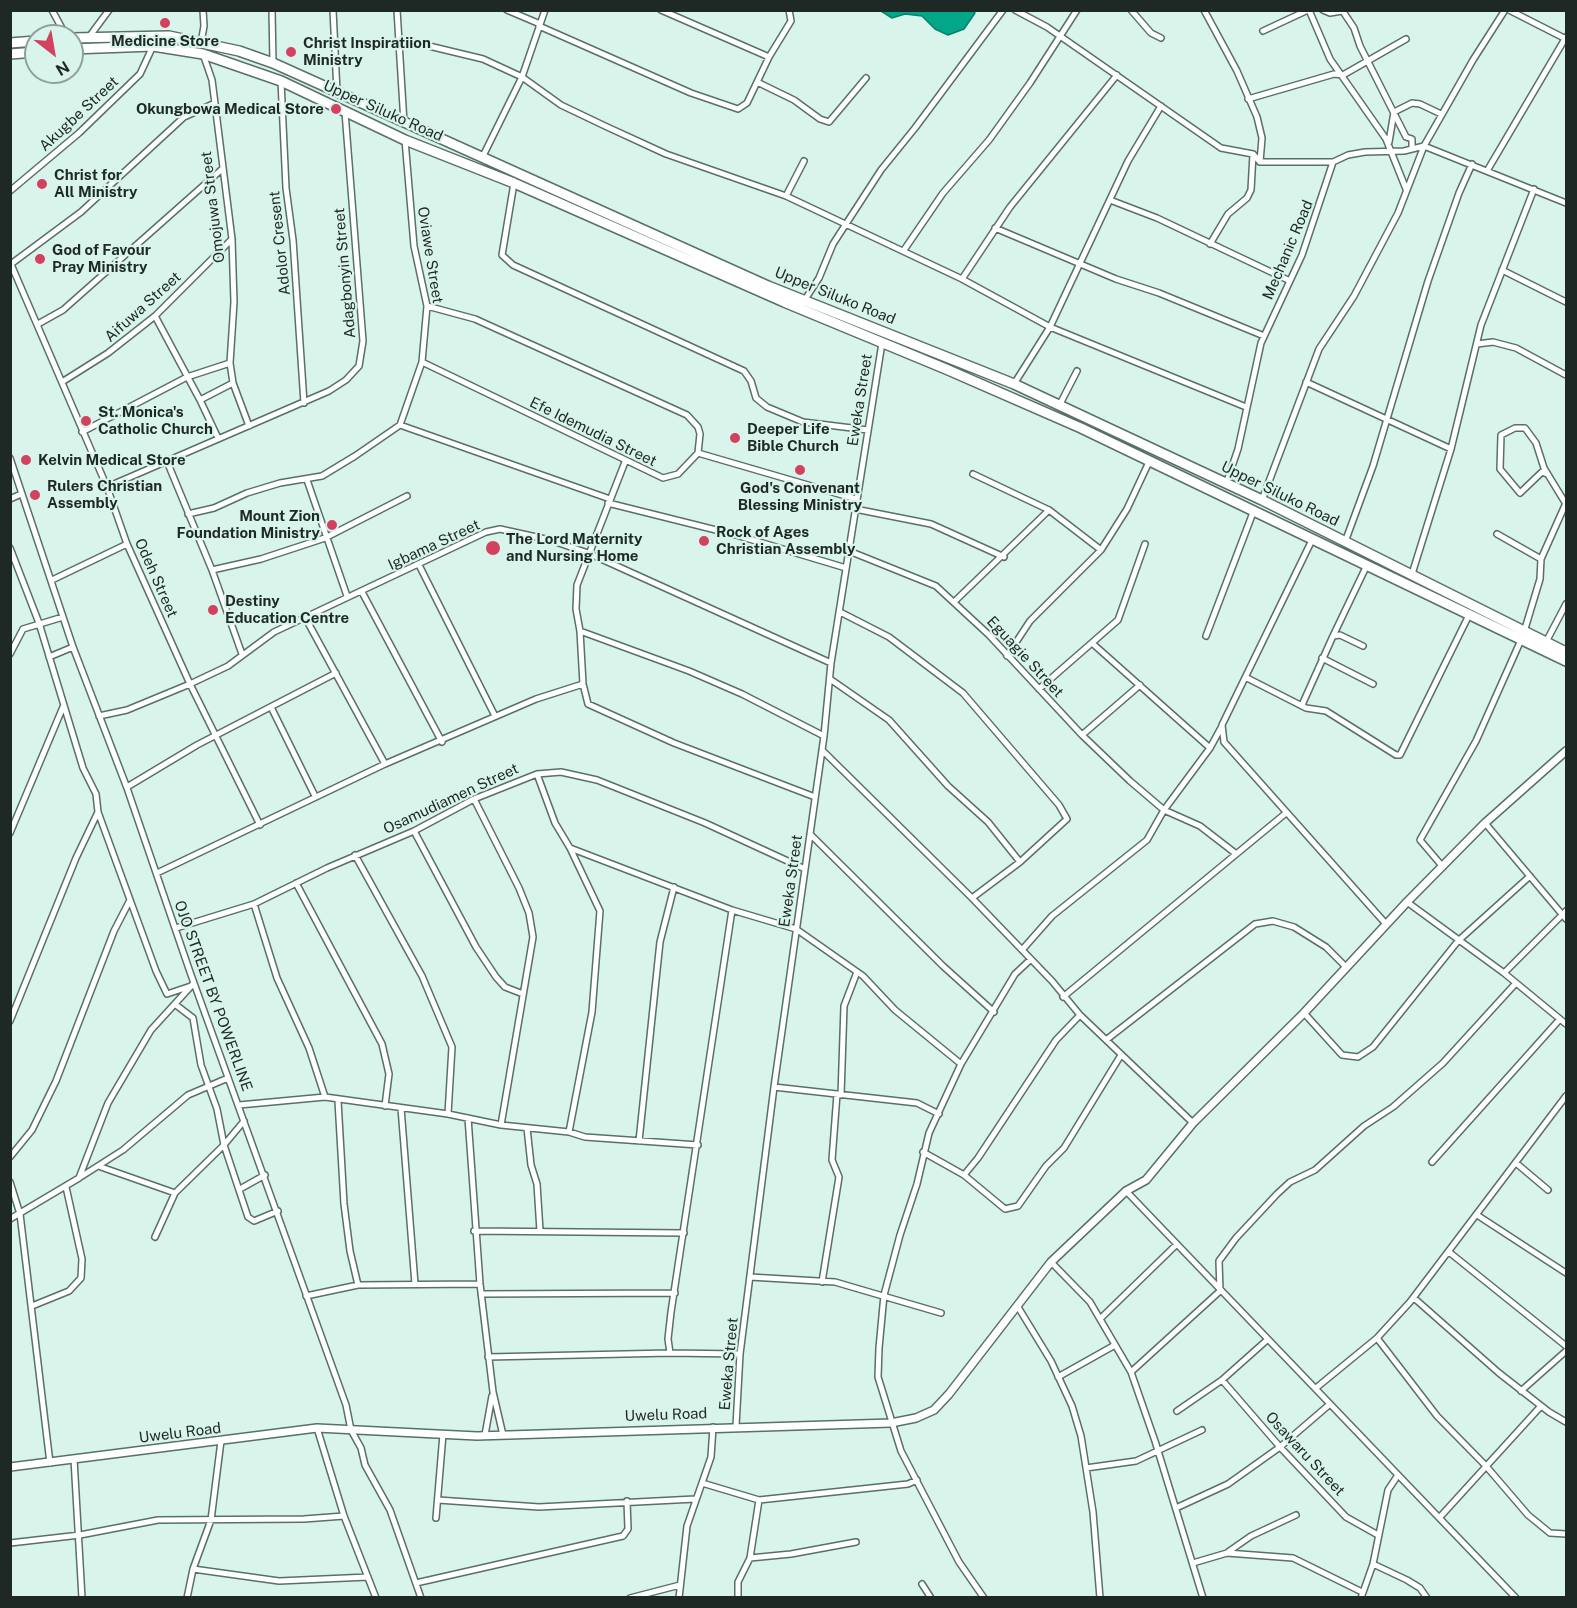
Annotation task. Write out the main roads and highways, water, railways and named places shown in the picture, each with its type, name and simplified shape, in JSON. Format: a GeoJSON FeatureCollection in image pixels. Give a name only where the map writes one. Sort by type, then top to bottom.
{"type":"FeatureCollection","features":[{"type":"Feature","properties":{"kind":"main road","name":"Upper Siluko Road"},"geometry":{"type":"LineString","coordinates":[[84,37],[146,35],[239,51],[273,63],[804,301],[1014,384],[1262,500],[1412,574],[1566,661]]}},
{"type":"Feature","properties":{"kind":"main road","name":"Upper Siluko Road"},"geometry":{"type":"LineString","coordinates":[[84,49],[153,46],[203,54],[280,81],[405,140],[514,183],[784,302],[1071,424],[1470,613],[1566,652]]}},
{"type":"Feature","properties":{"kind":"place","name":"Medicine Store"},"geometry":{"type":"Point","coordinates":[165,23]}},
{"type":"Feature","properties":{"kind":"place","name":"Christ Inspiratiion Ministry"},"geometry":{"type":"Point","coordinates":[291,52]}},
{"type":"Feature","properties":{"kind":"place","name":"Okungbowa Medical Store"},"geometry":{"type":"Point","coordinates":[336,109]}},
{"type":"Feature","properties":{"kind":"place","name":"Christ for All Ministry"},"geometry":{"type":"Point","coordinates":[42,184]}},
{"type":"Feature","properties":{"kind":"place","name":"God of Favour Pray Ministry"},"geometry":{"type":"Point","coordinates":[40,259]}},
{"type":"Feature","properties":{"kind":"place","name":"St. Monica's Catholic Church"},"geometry":{"type":"Point","coordinates":[86,421]}},
{"type":"Feature","properties":{"kind":"place","name":"Deeper Life Bible Church"},"geometry":{"type":"Point","coordinates":[735,438]}},
{"type":"Feature","properties":{"kind":"place","name":"Kelvin Medical Store"},"geometry":{"type":"Point","coordinates":[26,460]}},
{"type":"Feature","properties":{"kind":"place","name":"God's Convenant Blessing Ministry"},"geometry":{"type":"Point","coordinates":[800,470]}},
{"type":"Feature","properties":{"kind":"place","name":"Rulers Christian Assembly"},"geometry":{"type":"Point","coordinates":[35,495]}},
{"type":"Feature","properties":{"kind":"place","name":"Mount Zion Foundation Ministry"},"geometry":{"type":"Point","coordinates":[332,525]}},
{"type":"Feature","properties":{"kind":"place","name":"Rock of Ages Christian Assembly"},"geometry":{"type":"Point","coordinates":[704,541]}},
{"type":"Feature","properties":{"kind":"place","name":"The Lord Maternity and Nursing Home"},"geometry":{"type":"Point","coordinates":[493,548]}},
{"type":"Feature","properties":{"kind":"place","name":"Destiny Education Centre"},"geometry":{"type":"Point","coordinates":[213,610]}}]}
